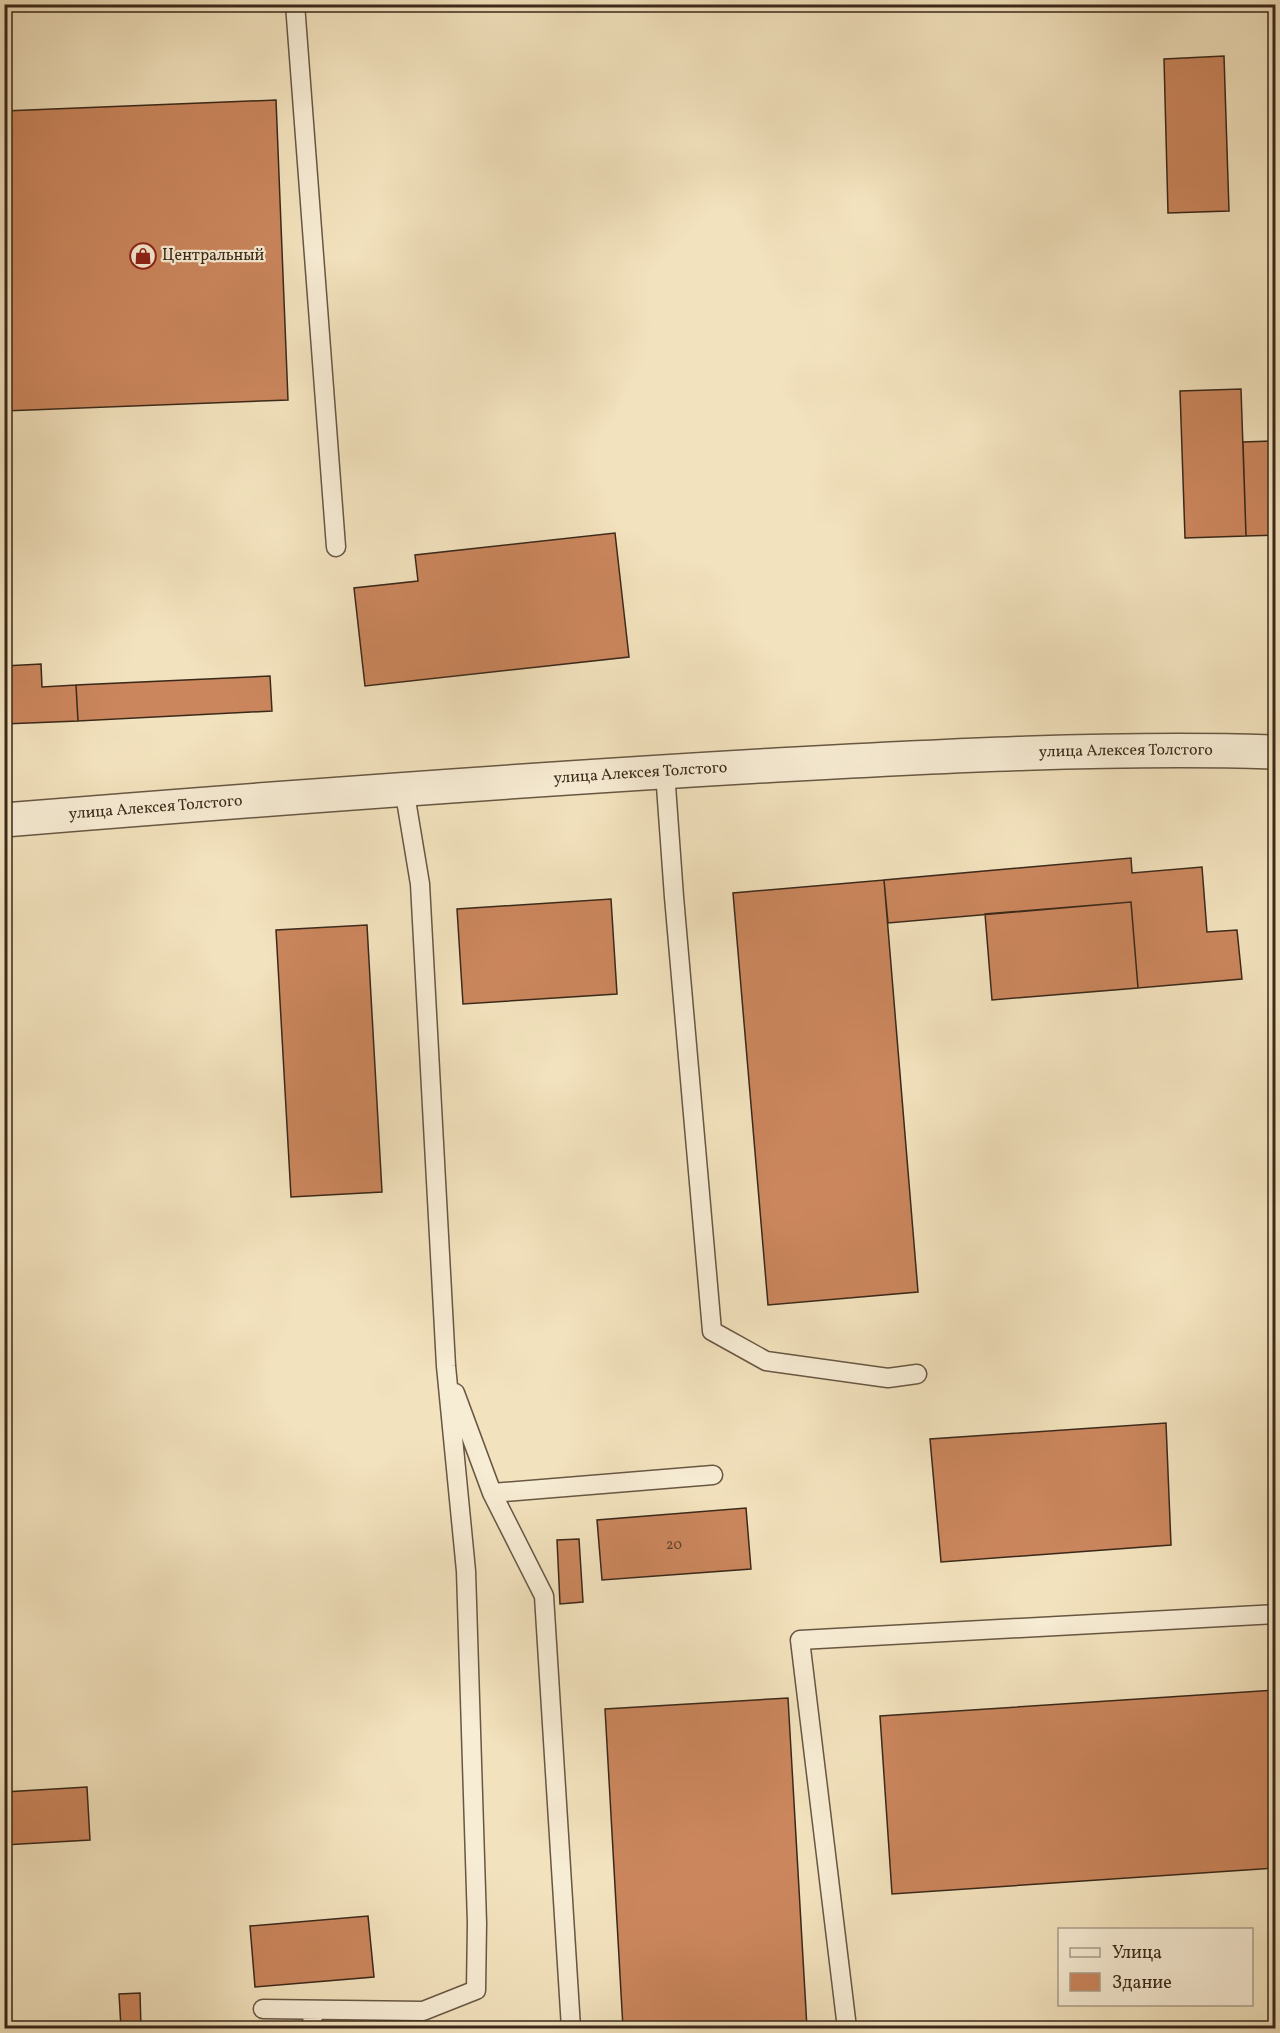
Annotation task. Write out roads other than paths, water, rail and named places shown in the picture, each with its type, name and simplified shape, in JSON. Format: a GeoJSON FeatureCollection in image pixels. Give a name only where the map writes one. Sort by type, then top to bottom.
{"type":"FeatureCollection","features":[{"type":"Feature","properties":{"kind":"street","name":"улица Алексея Толстого"},"geometry":{"type":"LineString","coordinates":[[4,820],[404,788],[976,754],[1185,749],[1275,752]]}},
{"type":"Feature","properties":{"kind":"lane"},"geometry":{"type":"LineString","coordinates":[[295,4],[336,547]]}},
{"type":"Feature","properties":{"kind":"lane"},"geometry":{"type":"LineString","coordinates":[[665,772],[712,1331],[766,1361],[888,1378],[917,1374]]}},
{"type":"Feature","properties":{"kind":"lane"},"geometry":{"type":"LineString","coordinates":[[263,2009],[423,2012],[476,1990],[477,1923],[466,1571],[446,1366],[420,884],[404,788]]}},
{"type":"Feature","properties":{"kind":"lane"},"geometry":{"type":"LineString","coordinates":[[446,1366],[492,1493],[544,1596],[571,2028]]}},
{"type":"Feature","properties":{"kind":"lane"},"geometry":{"type":"LineString","coordinates":[[492,1493],[713,1475]]}},
{"type":"Feature","properties":{"kind":"lane"},"geometry":{"type":"LineString","coordinates":[[847,2028],[800,1640],[1275,1614]]}},
{"type":"Feature","properties":{"kind":"lane"},"geometry":{"type":"LineString","coordinates":[[312,2028],[313,2010]]}},
{"type":"Feature","properties":{"kind":"place","name":"Центральный"},"geometry":{"type":"Point","coordinates":[143,256]}}]}
